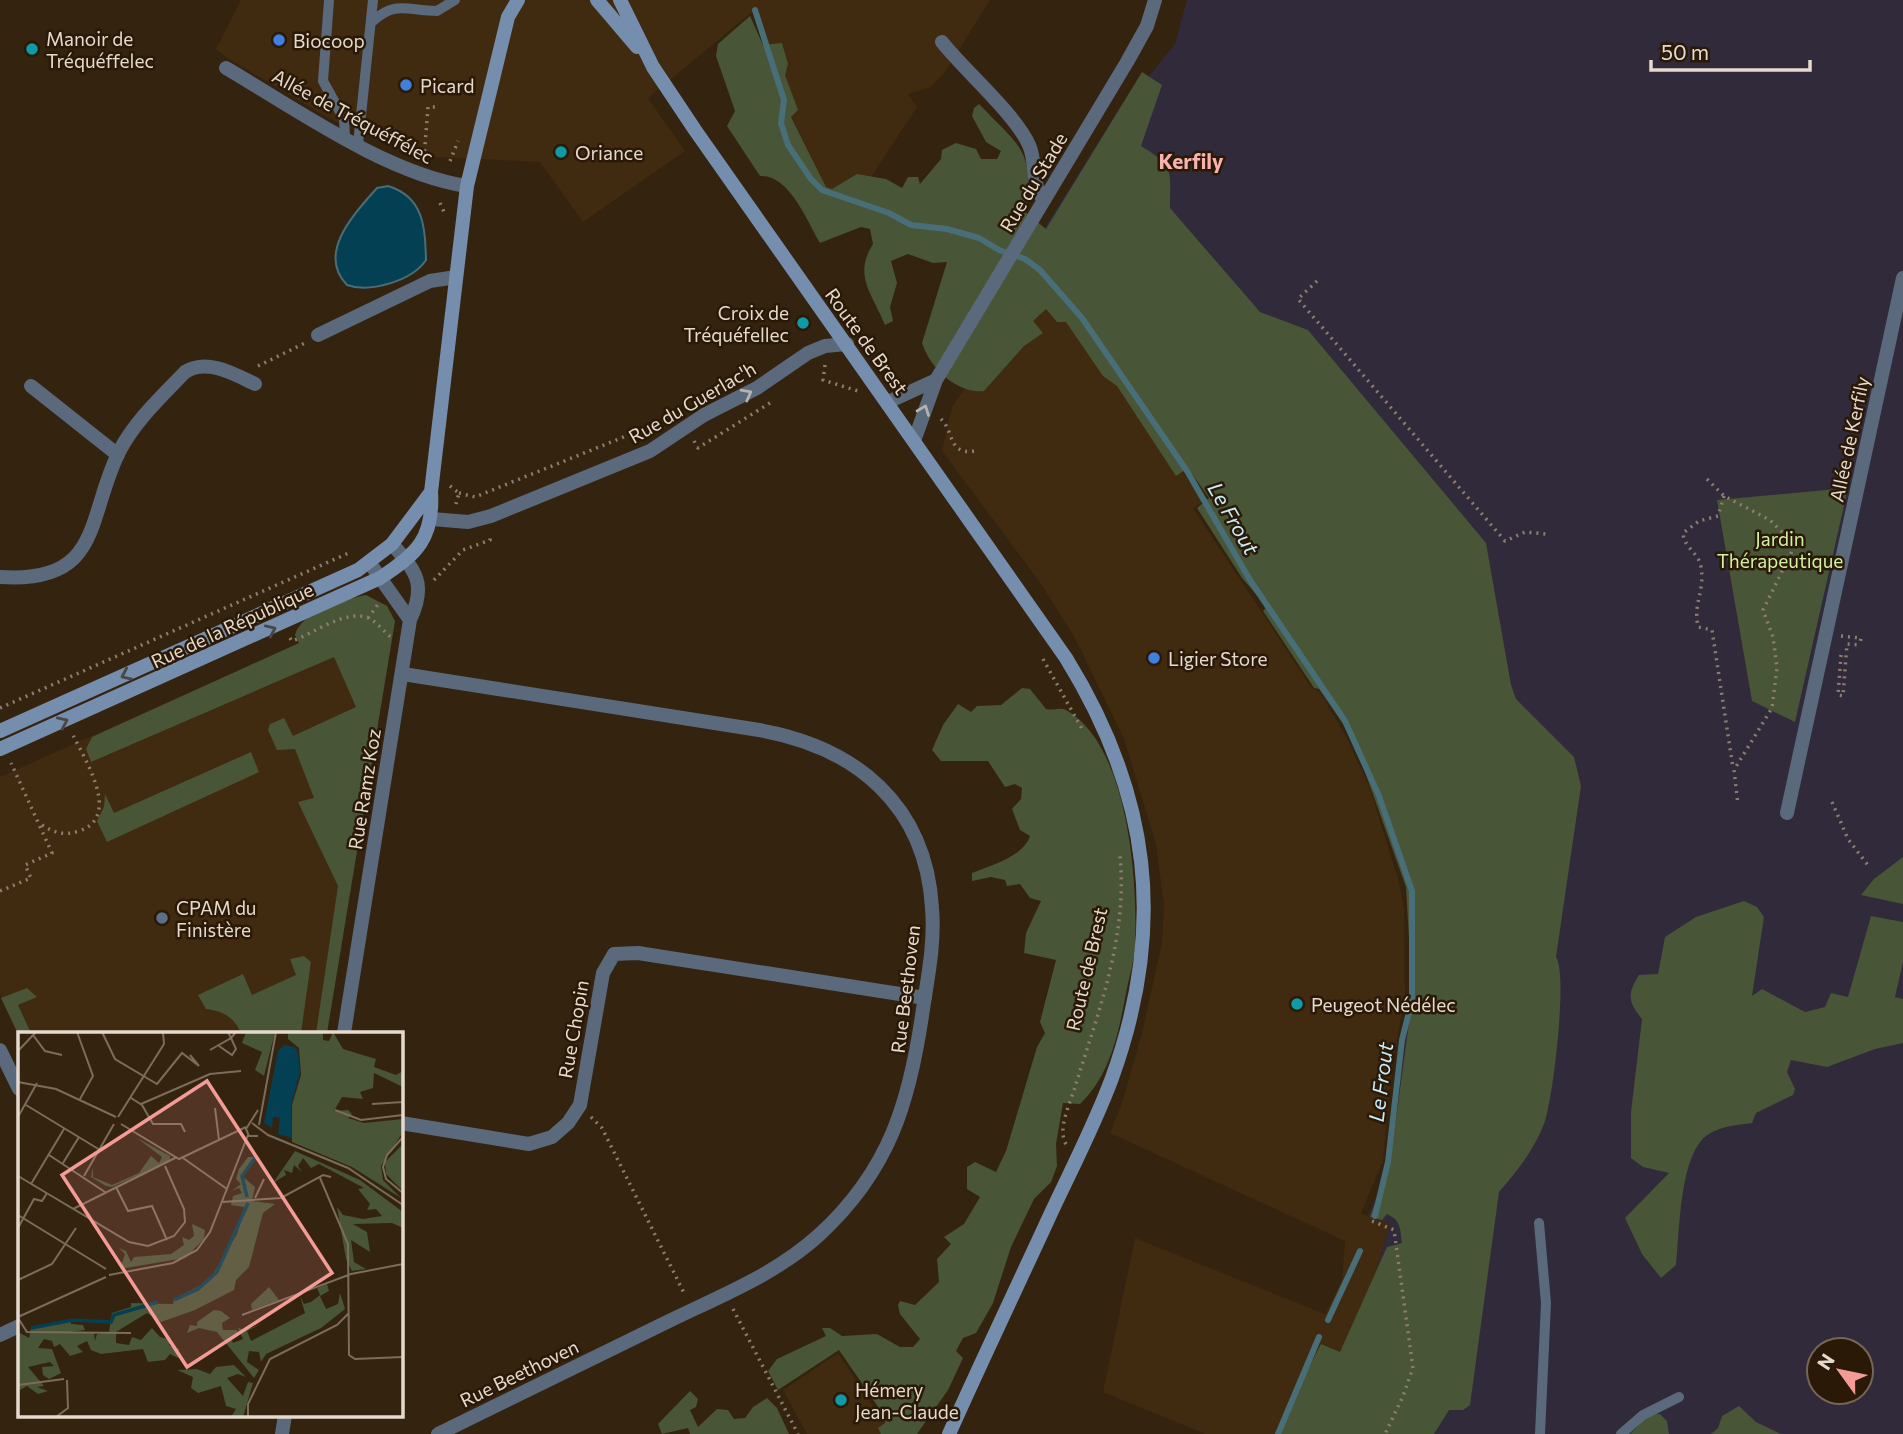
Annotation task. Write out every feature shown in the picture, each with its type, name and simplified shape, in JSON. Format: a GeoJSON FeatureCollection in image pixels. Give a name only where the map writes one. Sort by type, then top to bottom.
{"type":"FeatureCollection","features":[{"type":"Feature","properties":{"kind":"main road","name":"Rue de la République"},"geometry":{"type":"LineString","coordinates":[[2,748],[284,624],[380,578],[407,560],[419,547],[432,519],[431,492],[467,186],[508,17],[508,0]]}},
{"type":"Feature","properties":{"kind":"main road","name":"Rue de la République"},"geometry":{"type":"LineString","coordinates":[[508,17],[518,0]]}},
{"type":"Feature","properties":{"kind":"main road","name":"Route de Brest"},"geometry":{"type":"LineString","coordinates":[[597,0],[653,67],[829,325],[847,344],[1051,637],[1082,685],[1117,762],[1138,833],[1145,891],[1141,957],[1127,1028],[1112,1078],[948,1434]]}},
{"type":"Feature","properties":{"kind":"main road","name":"Route de Brest"},"geometry":{"type":"LineString","coordinates":[[620,0],[653,67]]}},
{"type":"Feature","properties":{"kind":"main road","name":"Rue de la République"},"geometry":{"type":"LineString","coordinates":[[0,731],[335,581],[369,562],[392,544],[431,492]]}},
{"type":"Feature","properties":{"kind":"street","name":"Rue du Stade"},"geometry":{"type":"LineString","coordinates":[[914,442],[936,380],[1139,41],[1155,0]]}},
{"type":"Feature","properties":{"kind":"street"},"geometry":{"type":"LineString","coordinates":[[942,42],[1025,136],[1035,162],[1037,191],[1044,200]]}},
{"type":"Feature","properties":{"kind":"street","name":"Allée de Tréquéffélec"},"geometry":{"type":"LineString","coordinates":[[226,68],[351,140],[417,173],[467,186]]}},
{"type":"Feature","properties":{"kind":"street"},"geometry":{"type":"LineString","coordinates":[[318,335],[430,281],[456,277]]}},
{"type":"Feature","properties":{"kind":"street","name":"Allée de Kerfily"},"geometry":{"type":"LineString","coordinates":[[1787,813],[1903,278]]}},
{"type":"Feature","properties":{"kind":"street","name":"Rue du Guerlac'h"},"geometry":{"type":"LineString","coordinates":[[432,519],[468,522],[491,516],[650,451],[704,415],[757,388],[808,352],[825,346],[847,344]]}},
{"type":"Feature","properties":{"kind":"street"},"geometry":{"type":"LineString","coordinates":[[0,577],[39,577],[57,570],[74,557],[96,523],[118,454],[139,423],[189,369],[209,366],[255,384]]}},
{"type":"Feature","properties":{"kind":"street"},"geometry":{"type":"LineString","coordinates":[[888,402],[936,380]]}},
{"type":"Feature","properties":{"kind":"street"},"geometry":{"type":"LineString","coordinates":[[31,386],[118,454]]}},
{"type":"Feature","properties":{"kind":"street"},"geometry":{"type":"LineString","coordinates":[[392,544],[407,560],[419,588]]}},
{"type":"Feature","properties":{"kind":"street"},"geometry":{"type":"LineString","coordinates":[[369,562],[410,620]]}},
{"type":"Feature","properties":{"kind":"street","name":"Rue Ramz Koz"},"geometry":{"type":"LineString","coordinates":[[344,1032],[410,620],[419,588]]}},
{"type":"Feature","properties":{"kind":"street","name":"Rue Beethoven"},"geometry":{"type":"LineString","coordinates":[[403,674],[779,733],[809,741],[839,755],[883,788],[906,820],[919,850],[931,889],[933,911],[916,1062],[904,1108],[873,1174],[852,1202],[809,1244],[772,1271],[438,1434]]}},
{"type":"Feature","properties":{"kind":"street","name":"Rue Chopin"},"geometry":{"type":"LineString","coordinates":[[402,1123],[529,1144],[552,1137],[568,1123],[580,1105],[603,973],[614,954],[638,953],[925,998]]}},
{"type":"Feature","properties":{"kind":"street"},"geometry":{"type":"LineString","coordinates":[[1,1054],[18,1087]]}},
{"type":"Feature","properties":{"kind":"street"},"geometry":{"type":"LineString","coordinates":[[0,1335],[18,1326]]}},
{"type":"Feature","properties":{"kind":"street"},"geometry":{"type":"LineString","coordinates":[[282,1434],[285,1416]]}},
{"type":"Feature","properties":{"kind":"lane"},"geometry":{"type":"LineString","coordinates":[[329,0],[323,81],[344,119],[351,140]]}},
{"type":"Feature","properties":{"kind":"lane"},"geometry":{"type":"LineString","coordinates":[[351,140],[373,21],[373,0]]}},
{"type":"Feature","properties":{"kind":"lane"},"geometry":{"type":"LineString","coordinates":[[373,21],[387,8],[399,5],[437,11],[455,0]]}},
{"type":"Feature","properties":{"kind":"lane"},"geometry":{"type":"LineString","coordinates":[[1539,1223],[1546,1303],[1540,1434]]}},
{"type":"Feature","properties":{"kind":"lane"},"geometry":{"type":"LineString","coordinates":[[1621,1434],[1643,1415],[1679,1397]]}},
{"type":"Feature","properties":{"kind":"path"},"geometry":{"type":"LineString","coordinates":[[417,173],[424,158],[428,107],[438,107]]}},
{"type":"Feature","properties":{"kind":"path"},"geometry":{"type":"LineString","coordinates":[[450,161],[453,149],[463,134]]}},
{"type":"Feature","properties":{"kind":"path"},"geometry":{"type":"LineString","coordinates":[[440,203],[445,215]]}},
{"type":"Feature","properties":{"kind":"path"},"geometry":{"type":"LineString","coordinates":[[1317,281],[1298,299],[1505,541],[1525,532],[1546,534]]}},
{"type":"Feature","properties":{"kind":"path"},"geometry":{"type":"LineString","coordinates":[[238,376],[318,335]]}},
{"type":"Feature","properties":{"kind":"path"},"geometry":{"type":"LineString","coordinates":[[825,346],[823,380],[859,392],[874,382]]}},
{"type":"Feature","properties":{"kind":"path"},"geometry":{"type":"LineString","coordinates":[[926,407],[947,424],[950,441],[954,446],[964,451],[974,451]]}},
{"type":"Feature","properties":{"kind":"path"},"geometry":{"type":"LineString","coordinates":[[459,493],[475,497],[668,419]]}},
{"type":"Feature","properties":{"kind":"path"},"geometry":{"type":"LineString","coordinates":[[1707,479],[1724,496],[1770,520],[1795,545],[1763,610],[1773,636],[1777,668],[1773,708],[1734,770]]}},
{"type":"Feature","properties":{"kind":"path"},"geometry":{"type":"LineString","coordinates":[[1724,496],[1718,516],[1699,521],[1683,533],[1684,543],[1701,563],[1703,589],[1694,608],[1698,627],[1712,630],[1738,805]]}},
{"type":"Feature","properties":{"kind":"path"},"geometry":{"type":"LineString","coordinates":[[419,588],[430,584],[463,550],[490,540],[491,516]]}},
{"type":"Feature","properties":{"kind":"path","name":"Rue de la République"},"geometry":{"type":"LineString","coordinates":[[0,708],[355,552]]}},
{"type":"Feature","properties":{"kind":"path"},"geometry":{"type":"LineString","coordinates":[[284,624],[292,641],[345,619],[360,616],[373,621],[390,637],[408,641]]}},
{"type":"Feature","properties":{"kind":"path"},"geometry":{"type":"LineString","coordinates":[[1841,636],[1861,638],[1860,644],[1847,644],[1843,696],[1838,695],[1842,642]]}},
{"type":"Feature","properties":{"kind":"path"},"geometry":{"type":"LineString","coordinates":[[1051,637],[1040,645],[1039,649],[1084,734]]}},
{"type":"Feature","properties":{"kind":"path"},"geometry":{"type":"LineString","coordinates":[[41,824],[57,833],[71,834],[90,825],[99,809],[98,790],[66,720]]}},
{"type":"Feature","properties":{"kind":"path"},"geometry":{"type":"LineString","coordinates":[[0,891],[31,878],[25,864],[52,853],[41,824],[2,748]]}},
{"type":"Feature","properties":{"kind":"path"},"geometry":{"type":"LineString","coordinates":[[1832,802],[1849,842],[1870,868]]}},
{"type":"Feature","properties":{"kind":"path","name":"Route de Brest"},"geometry":{"type":"LineString","coordinates":[[1080,1151],[1064,1142],[1063,1132],[1097,1022],[1112,962],[1121,910],[1120,849]]}},
{"type":"Feature","properties":{"kind":"path"},"geometry":{"type":"LineString","coordinates":[[602,1128],[692,1310]]}},
{"type":"Feature","properties":{"kind":"path"},"geometry":{"type":"LineString","coordinates":[[1373,1221],[1394,1230],[1412,1352],[1409,1380],[1385,1434]]}},
{"type":"Feature","properties":{"kind":"path"},"geometry":{"type":"LineString","coordinates":[[725,1294],[798,1434]]}},
{"type":"Feature","properties":{"kind":"shaded area"},"geometry":{"type":"Polygon","coordinates":[[[241,0],[990,0],[945,72],[931,87],[908,94],[917,107],[858,197],[826,187],[791,116],[752,12],[648,98],[685,151],[583,222],[540,162],[414,156],[330,119],[229,59],[216,49],[241,0]]]}},
{"type":"Feature","properties":{"kind":"shaded area"},"geometry":{"type":"Polygon","coordinates":[[[1187,0],[1903,0],[1903,1434],[1284,1434],[1320,1347],[1341,1356],[1371,1289],[1390,1224],[1368,1216],[1391,1162],[1399,1108],[1397,1068],[1406,1026],[1414,1005],[1421,897],[1377,778],[1199,481],[1029,253],[1122,104],[1127,103],[1175,44],[1187,0]]]}},
{"type":"Feature","properties":{"kind":"shaded area"},"geometry":{"type":"Polygon","coordinates":[[[1047,284],[1071,312],[1185,475],[1202,502],[1193,508],[1311,687],[1320,692],[1349,742],[1369,786],[1399,882],[1404,909],[1405,999],[1392,1063],[1383,1161],[1361,1213],[1390,1224],[1371,1289],[1341,1356],[1284,1434],[1205,1434],[1103,1392],[1135,1238],[1325,1314],[1342,1280],[1345,1241],[1110,1133],[1122,1103],[1142,1033],[1162,942],[1164,906],[1156,844],[1124,739],[1075,638],[1039,581],[942,451],[952,407],[1019,311],[1047,284]]]}},
{"type":"Feature","properties":{"kind":"shaded area"},"geometry":{"type":"Polygon","coordinates":[[[366,595],[387,606],[395,621],[327,1032],[18,1034],[0,994],[0,777],[299,643],[295,635],[302,622],[366,595]]]}},
{"type":"Feature","properties":{"kind":"shaded area","name":"Hémery Jean-Claude"},"geometry":{"type":"Polygon","coordinates":[[[838,1353],[890,1434],[807,1434],[783,1390],[838,1353]]]}},
{"type":"Feature","properties":{"kind":"green space"},"geometry":{"type":"Polygon","coordinates":[[[750,16],[763,45],[782,43],[788,64],[785,75],[798,110],[791,117],[826,187],[832,189],[857,174],[886,179],[902,188],[908,177],[918,177],[920,184],[941,159],[942,150],[956,143],[976,149],[981,159],[997,159],[1001,151],[986,142],[972,116],[974,108],[979,104],[1021,151],[1028,175],[1025,212],[1046,229],[1142,72],[1162,85],[1141,146],[1160,159],[1168,170],[1170,208],[1260,312],[1308,330],[1486,543],[1511,685],[1516,699],[1574,757],[1581,786],[1556,957],[1559,968],[1560,1010],[1548,1108],[1541,1131],[1531,1150],[1499,1192],[1470,1405],[1463,1410],[1449,1410],[1434,1434],[1281,1434],[1293,1399],[1321,1344],[1340,1352],[1387,1247],[1402,1243],[1395,1219],[1387,1214],[1382,1220],[1370,1217],[1390,1163],[1409,1023],[1411,974],[1406,887],[1360,758],[1346,728],[1319,689],[1314,688],[1263,611],[1267,607],[1242,578],[1197,508],[1209,498],[1188,468],[1176,476],[1117,386],[1103,376],[1066,322],[1057,322],[1046,309],[1033,321],[1043,333],[1024,346],[984,391],[974,391],[955,384],[938,370],[922,343],[947,262],[933,263],[908,254],[891,261],[897,283],[890,307],[893,321],[885,325],[870,294],[865,275],[867,255],[873,244],[870,229],[861,227],[820,243],[788,191],[770,177],[760,176],[727,126],[735,111],[716,56],[718,44],[750,16]]]}},
{"type":"Feature","properties":{"kind":"green space","name":"Jardin Thérapeutique"},"geometry":{"type":"Polygon","coordinates":[[[1848,488],[1795,722],[1752,701],[1717,500],[1848,488]]]}},
{"type":"Feature","properties":{"kind":"green space"},"geometry":{"type":"Polygon","coordinates":[[[366,595],[387,606],[395,621],[327,1032],[316,1032],[338,886],[298,802],[314,798],[295,749],[277,750],[268,730],[270,724],[284,718],[293,736],[356,707],[334,657],[91,762],[86,749],[92,737],[299,643],[295,635],[306,620],[325,608],[366,595]]]}},
{"type":"Feature","properties":{"kind":"green space"},"geometry":{"type":"Polygon","coordinates":[[[1022,688],[1030,689],[1046,709],[1066,710],[1087,728],[1104,753],[1116,783],[1131,853],[1135,919],[1133,962],[1117,1035],[1107,1065],[1091,1092],[1080,1104],[1063,1103],[1056,1144],[1057,1166],[1051,1182],[1034,1199],[1011,1247],[993,1303],[976,1333],[963,1338],[956,1351],[963,1358],[948,1390],[917,1434],[881,1434],[878,1428],[885,1423],[883,1414],[839,1350],[778,1390],[768,1371],[777,1359],[826,1336],[822,1328],[830,1328],[842,1336],[877,1334],[900,1347],[913,1347],[920,1339],[900,1314],[898,1305],[900,1301],[915,1305],[939,1282],[937,1259],[951,1244],[944,1237],[964,1224],[980,1197],[967,1189],[967,1167],[975,1162],[996,1172],[1006,1151],[1037,1047],[1045,1033],[1040,1022],[1056,960],[1024,953],[1026,933],[1041,901],[1030,898],[1020,884],[1007,886],[1005,880],[991,877],[972,881],[972,873],[1014,855],[1021,850],[1030,836],[1020,830],[1012,809],[1021,799],[1022,788],[1015,784],[1005,787],[988,761],[941,761],[932,750],[943,725],[958,704],[971,712],[977,706],[1001,705],[1022,688]]]}},
{"type":"Feature","properties":{"kind":"green space"},"geometry":{"type":"Polygon","coordinates":[[[251,752],[259,772],[107,842],[97,821],[104,807],[105,794],[114,813],[251,752]]]}},
{"type":"Feature","properties":{"kind":"green space"},"geometry":{"type":"Polygon","coordinates":[[[1903,857],[1903,904],[1861,895],[1874,879],[1903,857]]]}},
{"type":"Feature","properties":{"kind":"green space"},"geometry":{"type":"Polygon","coordinates":[[[1744,901],[1757,907],[1764,917],[1752,996],[1762,989],[1805,1012],[1825,1007],[1831,993],[1848,997],[1871,916],[1903,922],[1903,962],[1895,997],[1903,999],[1903,1043],[1875,1049],[1827,1067],[1791,1060],[1787,1072],[1795,1089],[1793,1095],[1756,1113],[1752,1123],[1719,1129],[1699,1143],[1686,1175],[1676,1265],[1661,1278],[1642,1254],[1625,1218],[1669,1173],[1643,1167],[1631,1158],[1631,1112],[1642,1019],[1632,1003],[1632,987],[1639,975],[1658,974],[1665,937],[1696,917],[1744,901]]]}},
{"type":"Feature","properties":{"kind":"green space"},"geometry":{"type":"Polygon","coordinates":[[[304,956],[311,962],[301,1032],[240,1032],[227,1016],[206,1009],[198,995],[243,974],[252,995],[296,975],[290,959],[304,956]]]}},
{"type":"Feature","properties":{"kind":"green space"},"geometry":{"type":"Polygon","coordinates":[[[27,988],[37,997],[18,1005],[31,1032],[18,1034],[1,998],[27,988]]]}},
{"type":"Feature","properties":{"kind":"green space"},"geometry":{"type":"Polygon","coordinates":[[[690,1391],[698,1399],[696,1407],[690,1410],[698,1427],[717,1409],[728,1410],[734,1419],[745,1418],[753,1407],[767,1398],[777,1408],[789,1434],[690,1434],[688,1428],[662,1434],[658,1424],[690,1391]]]}},
{"type":"Feature","properties":{"kind":"green space"},"geometry":{"type":"Polygon","coordinates":[[[1739,1406],[1756,1422],[1781,1434],[1711,1434],[1718,1428],[1722,1416],[1739,1406]]]}},
{"type":"Feature","properties":{"kind":"green space"},"geometry":{"type":"Polygon","coordinates":[[[1650,1414],[1660,1414],[1667,1421],[1669,1434],[1630,1434],[1650,1414]]]}},
{"type":"Feature","properties":{"kind":"water"},"geometry":{"type":"Polygon","coordinates":[[[388,186],[400,191],[416,206],[423,225],[426,260],[411,274],[390,283],[367,287],[347,285],[338,273],[336,260],[342,234],[377,188],[388,186]]]}},
{"type":"Feature","properties":{"kind":"waterway","name":"Le Frout"},"geometry":{"type":"LineString","coordinates":[[755,10],[784,100],[781,123],[788,145],[811,179],[822,190],[889,213],[911,225],[947,229],[979,238],[999,250],[1025,259],[1040,270],[1082,318],[1187,471],[1250,580],[1345,721],[1379,796],[1412,891],[1412,1000],[1402,1040],[1388,1162],[1375,1216]]}},
{"type":"Feature","properties":{"kind":"waterway","name":"Le Frout"},"geometry":{"type":"LineString","coordinates":[[1328,1320],[1360,1251]]}},
{"type":"Feature","properties":{"kind":"waterway","name":"Le Frout"},"geometry":{"type":"LineString","coordinates":[[1278,1434],[1319,1337]]}},
{"type":"Feature","properties":{"kind":"place","name":"Biocoop"},"geometry":{"type":"Point","coordinates":[279,40]}},
{"type":"Feature","properties":{"kind":"place","name":"Manoir de Tréquéffelec"},"geometry":{"type":"Point","coordinates":[32,49]}},
{"type":"Feature","properties":{"kind":"place","name":"Picard"},"geometry":{"type":"Point","coordinates":[406,85]}},
{"type":"Feature","properties":{"kind":"place","name":"Oriance"},"geometry":{"type":"Point","coordinates":[561,152]}},
{"type":"Feature","properties":{"kind":"place","name":"Croix de Tréquéfellec"},"geometry":{"type":"Point","coordinates":[803,323]}},
{"type":"Feature","properties":{"kind":"place","name":"Ligier Store"},"geometry":{"type":"Point","coordinates":[1154,658]}},
{"type":"Feature","properties":{"kind":"place","name":"CPAM du Finistère"},"geometry":{"type":"Point","coordinates":[162,918]}},
{"type":"Feature","properties":{"kind":"place","name":"Peugeot Nédélec"},"geometry":{"type":"Point","coordinates":[1297,1004]}},
{"type":"Feature","properties":{"kind":"place","name":"Hémery Jean-Claude"},"geometry":{"type":"Point","coordinates":[841,1400]}},
{"type":"Feature","properties":{"kind":"district","name":"Kerfily"},"geometry":{"type":"Point","coordinates":[1191,160]}}]}
